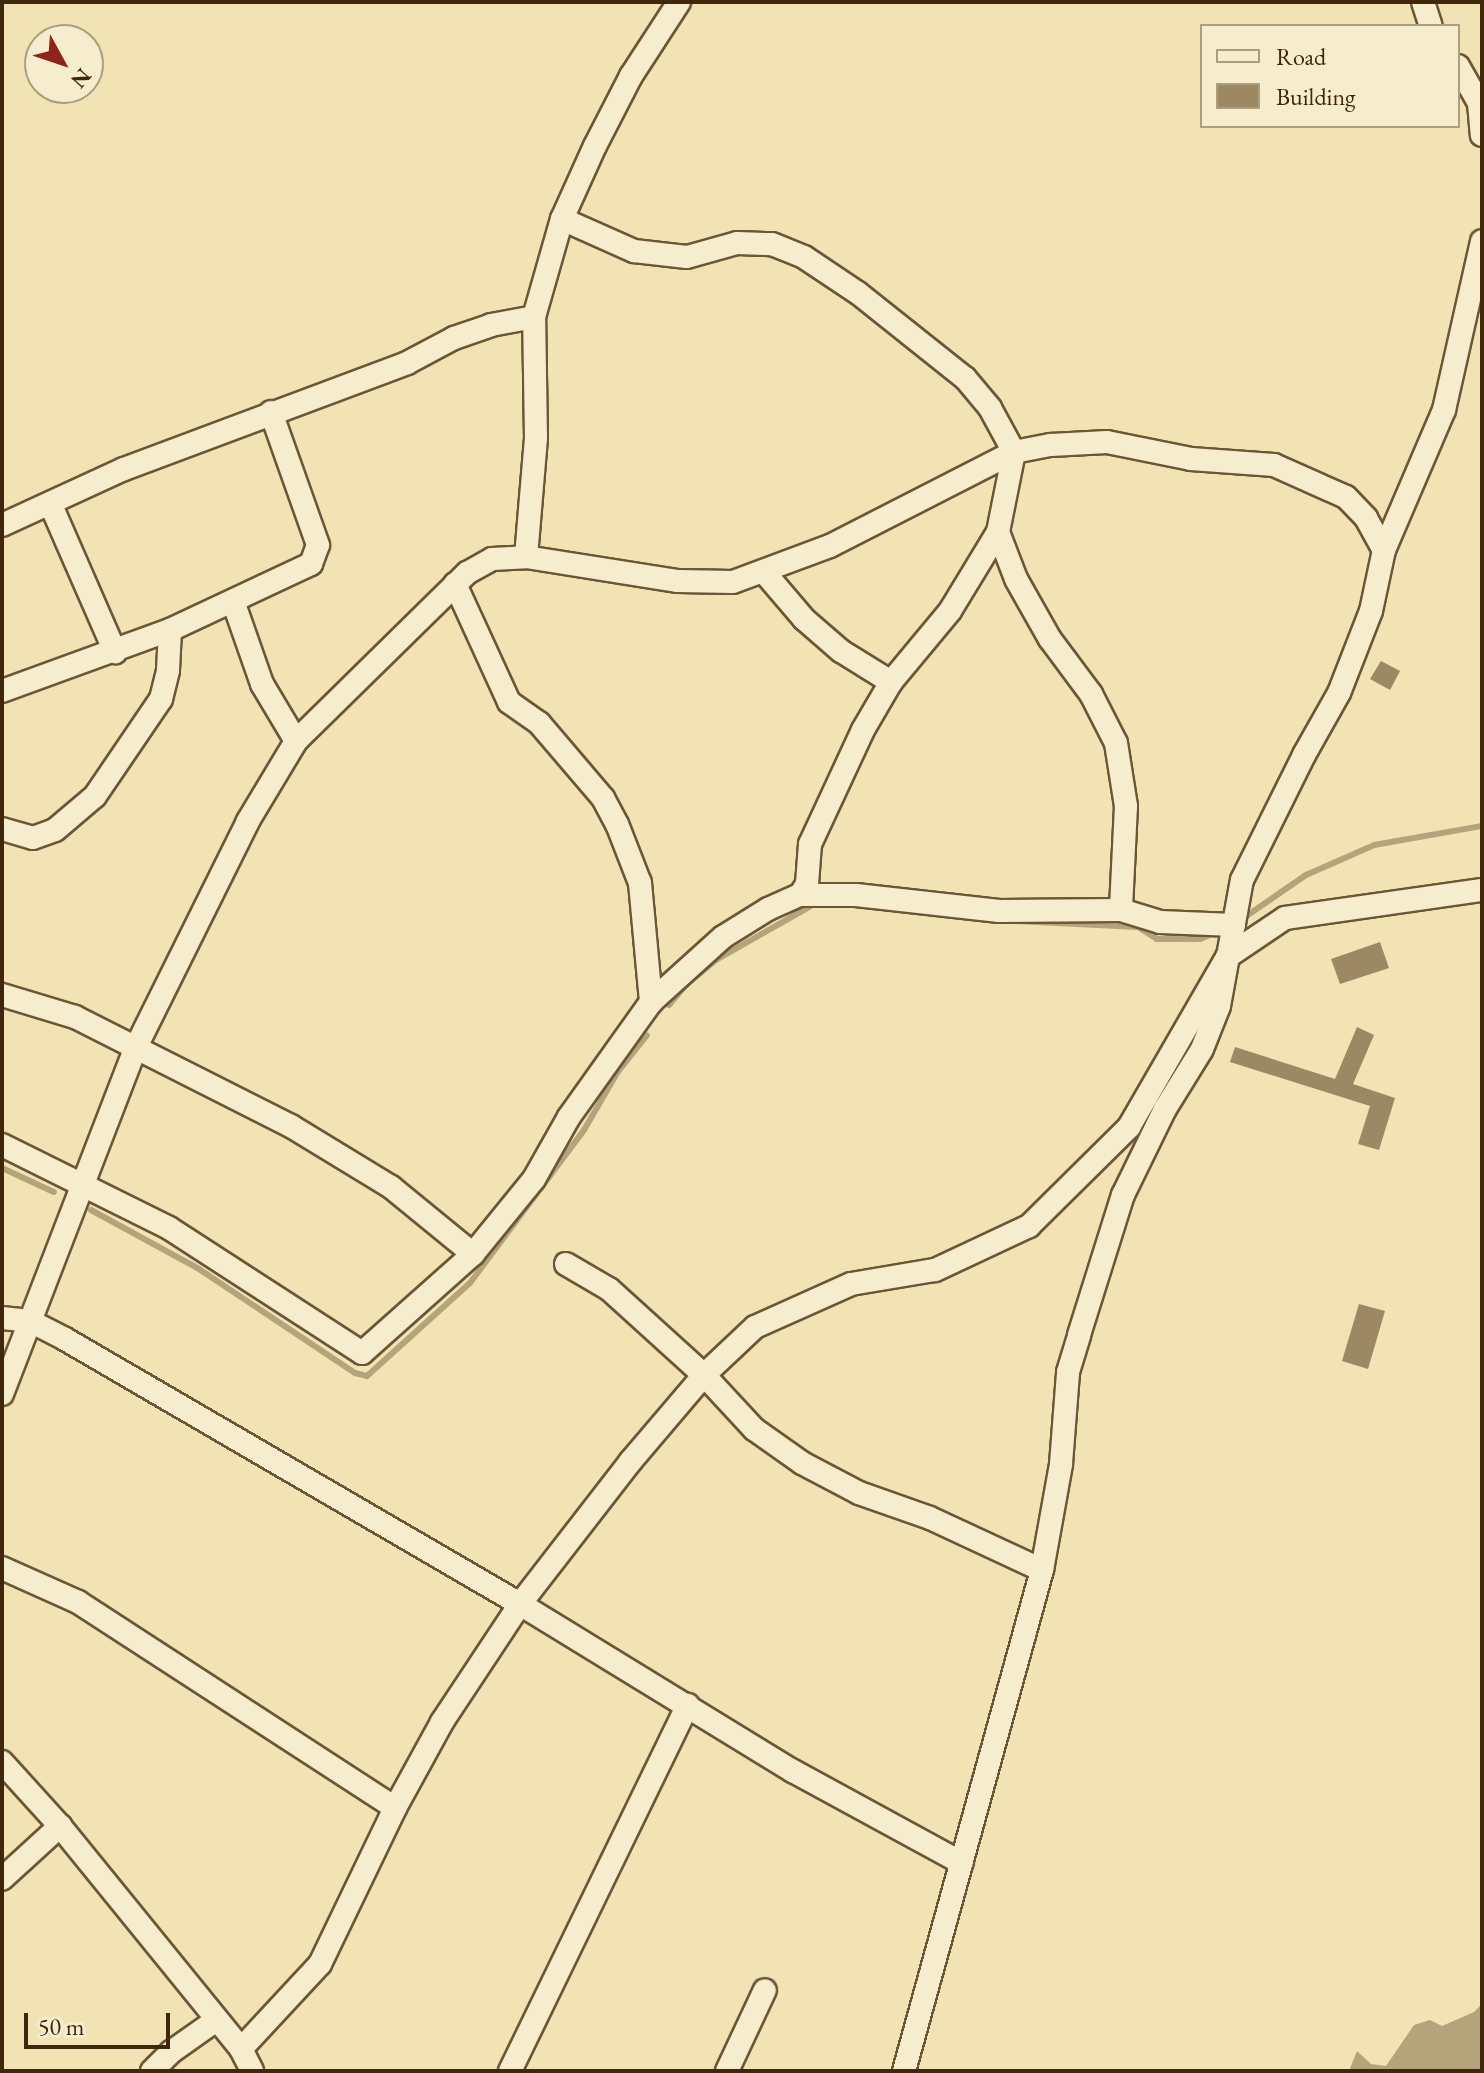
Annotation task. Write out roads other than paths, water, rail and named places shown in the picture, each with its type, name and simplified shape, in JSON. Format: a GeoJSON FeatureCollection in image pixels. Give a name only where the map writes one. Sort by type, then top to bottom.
{"type":"FeatureCollection","features":[{"type":"Feature","properties":{"kind":"street"},"geometry":{"type":"LineString","coordinates":[[526,557],[536,438],[534,317],[562,219],[631,76],[679,2]]}},
{"type":"Feature","properties":{"kind":"street"},"geometry":{"type":"LineString","coordinates":[[1423,2],[1430,24]]}},
{"type":"Feature","properties":{"kind":"street"},"geometry":{"type":"LineString","coordinates":[[1460,70],[1479,103],[1482,135]]}},
{"type":"Feature","properties":{"kind":"street"},"geometry":{"type":"LineString","coordinates":[[562,219],[634,251],[687,257],[737,243],[772,244],[804,257],[858,293],[965,378],[990,408],[1014,452],[998,532],[950,611],[891,682],[863,730],[810,844],[807,884],[800,895]]}},
{"type":"Feature","properties":{"kind":"street"},"geometry":{"type":"LineString","coordinates":[[904,2071],[1042,1570],[1061,1464],[1071,1359],[1123,1195],[1165,1109],[1202,1049],[1219,1006],[1242,880],[1304,755],[1339,693],[1371,611],[1384,550],[1444,410],[1482,241]]}},
{"type":"Feature","properties":{"kind":"street"},"geometry":{"type":"LineString","coordinates":[[2,525],[124,469],[407,363],[454,338],[491,325],[534,317]]}},
{"type":"Feature","properties":{"kind":"street"},"geometry":{"type":"LineString","coordinates":[[2,691],[170,630],[311,564],[318,545],[271,412]]}},
{"type":"Feature","properties":{"kind":"street"},"geometry":{"type":"LineString","coordinates":[[2,1394],[135,1049],[248,821],[296,741],[455,584],[492,559],[526,557],[678,581],[733,582],[830,546],[1014,452],[1051,445],[1107,442],[1191,459],[1274,465],[1346,497],[1366,518],[1384,550]]}},
{"type":"Feature","properties":{"kind":"street"},"geometry":{"type":"LineString","coordinates":[[50,503],[115,652]]}},
{"type":"Feature","properties":{"kind":"street"},"geometry":{"type":"LineString","coordinates":[[998,532],[1016,579],[1050,639],[1091,694],[1116,743],[1126,806],[1121,910]]}},
{"type":"Feature","properties":{"kind":"street"},"geometry":{"type":"LineString","coordinates":[[764,572],[822,635],[891,682]]}},
{"type":"Feature","properties":{"kind":"street"},"geometry":{"type":"LineString","coordinates":[[455,584],[509,702],[539,723],[603,798],[622,834],[640,883],[651,1002]]}},
{"type":"Feature","properties":{"kind":"street"},"geometry":{"type":"LineString","coordinates":[[233,601],[262,684],[296,741]]}},
{"type":"Feature","properties":{"kind":"street"},"geometry":{"type":"LineString","coordinates":[[2,829],[33,838],[78,814],[95,796],[143,731],[161,699],[168,670],[170,630]]}},
{"type":"Feature","properties":{"kind":"street"},"geometry":{"type":"LineString","coordinates":[[241,2049],[320,1964],[395,1808],[442,1722],[520,1604],[630,1462],[704,1375],[755,1327],[851,1284],[935,1270],[1029,1226],[1129,1127],[1227,957],[1285,918],[1482,890]]}},
{"type":"Feature","properties":{"kind":"street"},"geometry":{"type":"LineString","coordinates":[[2,1145],[169,1228],[362,1353],[473,1254],[534,1179],[569,1117],[651,1002],[723,937],[768,909],[800,895],[856,895],[999,911],[1121,910],[1160,922],[1234,925]]}},
{"type":"Feature","properties":{"kind":"street"},"geometry":{"type":"LineString","coordinates":[[2,995],[75,1017],[258,1108],[358,1166],[416,1205],[473,1254]]}},
{"type":"Feature","properties":{"kind":"street"},"geometry":{"type":"LineString","coordinates":[[566,1264],[609,1289],[704,1375],[754,1429],[802,1463],[859,1493],[930,1518],[1042,1570]]}},
{"type":"Feature","properties":{"kind":"street"},"geometry":{"type":"LineString","coordinates":[[2,1318],[30,1321],[520,1604],[793,1771],[962,1863]]}},
{"type":"Feature","properties":{"kind":"street"},"geometry":{"type":"LineString","coordinates":[[2,1568],[78,1602],[395,1808]]}},
{"type":"Feature","properties":{"kind":"street"},"geometry":{"type":"LineString","coordinates":[[510,2071],[688,1705]]}},
{"type":"Feature","properties":{"kind":"street"},"geometry":{"type":"LineString","coordinates":[[2,1762],[60,1826],[215,2021],[241,2049],[252,2071]]}},
{"type":"Feature","properties":{"kind":"street"},"geometry":{"type":"LineString","coordinates":[[2,1879],[60,1826]]}},
{"type":"Feature","properties":{"kind":"street"},"geometry":{"type":"LineString","coordinates":[[727,2071],[765,1990]]}},
{"type":"Feature","properties":{"kind":"street"},"geometry":{"type":"LineString","coordinates":[[152,2071],[171,2052],[215,2021]]}},
{"type":"Feature","properties":{"kind":"waterway"},"geometry":{"type":"LineString","coordinates":[[1242,919],[1306,875],[1374,845],[1482,826]]}},
{"type":"Feature","properties":{"kind":"waterway"},"geometry":{"type":"LineString","coordinates":[[669,1005],[686,985],[716,960],[816,903]]}},
{"type":"Feature","properties":{"kind":"waterway"},"geometry":{"type":"LineString","coordinates":[[1014,921],[1138,927],[1157,939],[1200,939],[1214,933]]}},
{"type":"Feature","properties":{"kind":"waterway"},"geometry":{"type":"LineString","coordinates":[[91,1210],[199,1269],[355,1373],[367,1376],[470,1283],[584,1130],[617,1073],[647,1035]]}},
{"type":"Feature","properties":{"kind":"waterway"},"geometry":{"type":"LineString","coordinates":[[2,1168],[54,1192]]}}]}
